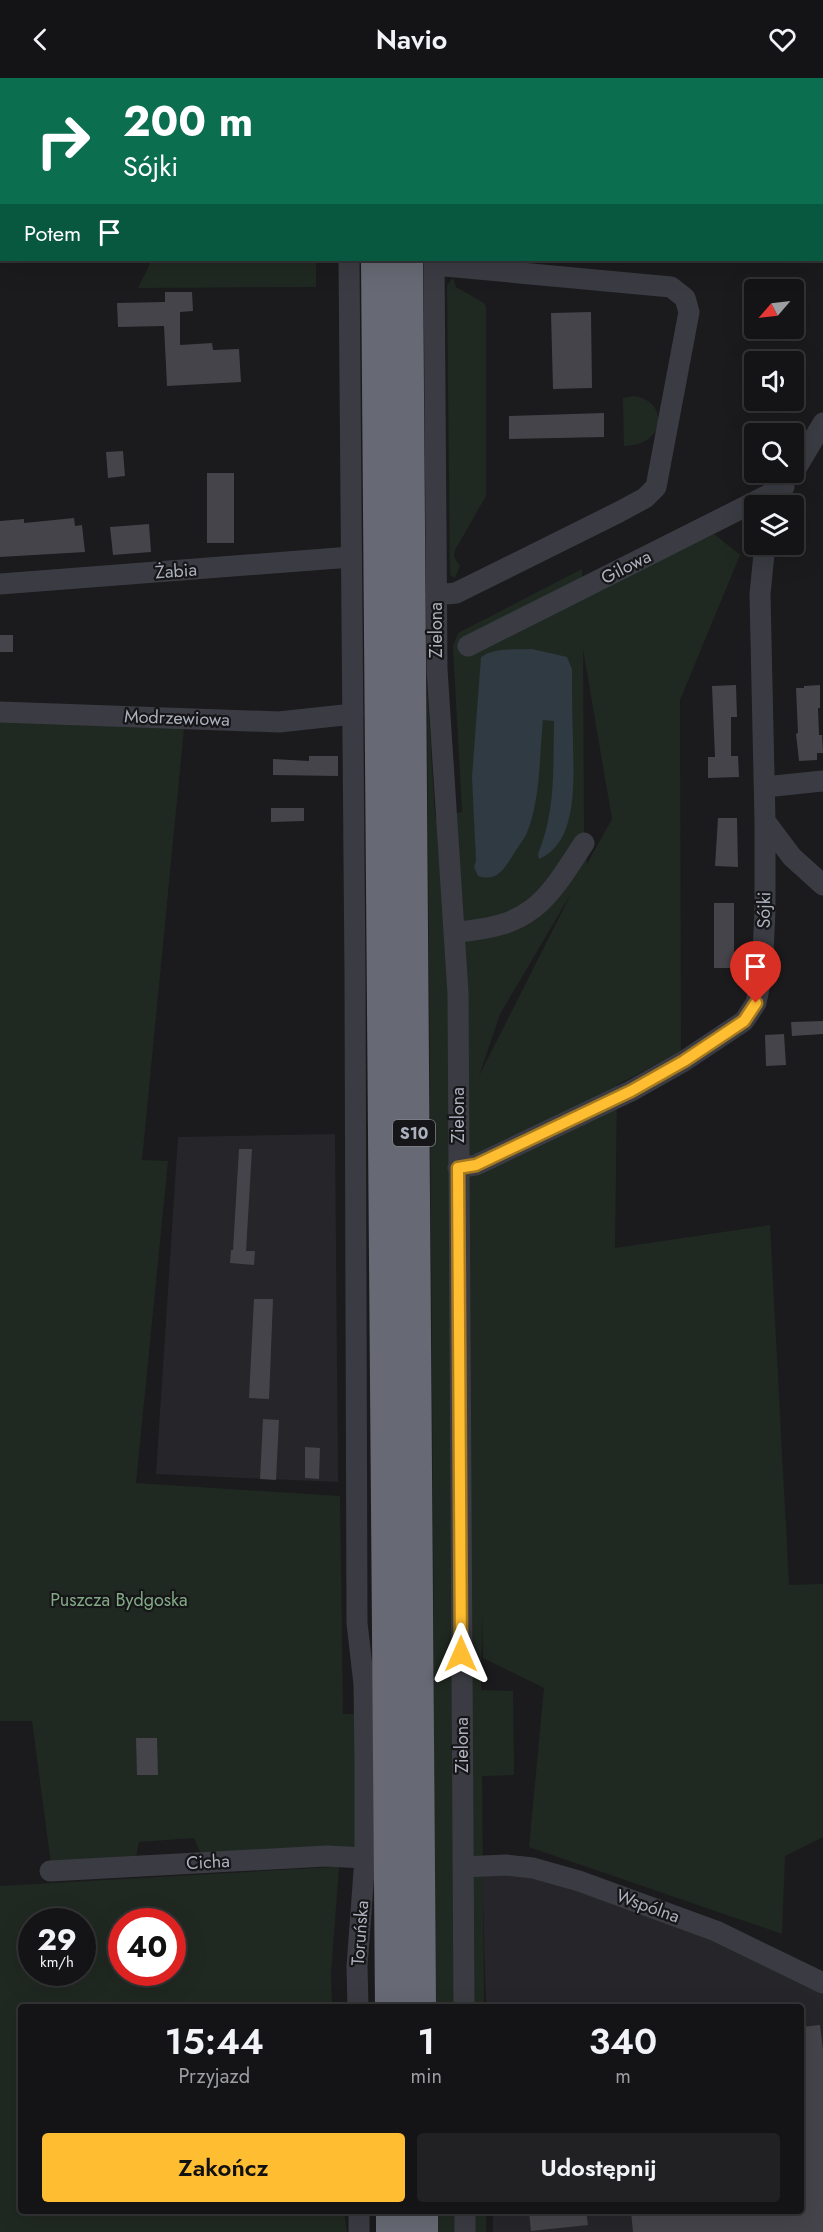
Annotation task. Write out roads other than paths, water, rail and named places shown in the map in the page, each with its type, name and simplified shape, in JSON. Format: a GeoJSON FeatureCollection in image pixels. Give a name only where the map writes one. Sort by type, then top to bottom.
{"type":"FeatureCollection","features":[{"type":"Feature","properties":{"kind":"highway","name":"S10"},"geometry":{"type":"LineString","coordinates":[[377,261],[391,2004]]}},
{"type":"Feature","properties":{"kind":"highway","name":"S10"},"geometry":{"type":"LineString","coordinates":[[420,2004],[425,261]]}},
{"type":"Feature","properties":{"kind":"highway"},"geometry":{"type":"LineString","coordinates":[[392,2214],[392,2232]]}},
{"type":"Feature","properties":{"kind":"highway"},"geometry":{"type":"LineString","coordinates":[[422,2214],[422,2232]]}},
{"type":"Feature","properties":{"kind":"street"},"geometry":{"type":"LineString","coordinates":[[349,261],[357,1623],[364,1684],[365,1858]]}},
{"type":"Feature","properties":{"kind":"street"},"geometry":{"type":"LineString","coordinates":[[425,261],[671,287],[685,298],[689,312],[656,487],[645,498],[456,594],[436,595]]}},
{"type":"Feature","properties":{"kind":"street","name":"Zielona"},"geometry":{"type":"LineString","coordinates":[[425,261],[441,766],[458,993],[464,2004]]}},
{"type":"Feature","properties":{"kind":"street"},"geometry":{"type":"LineString","coordinates":[[787,484],[823,423]]}},
{"type":"Feature","properties":{"kind":"street","name":"Gilowa"},"geometry":{"type":"LineString","coordinates":[[468,646],[787,484]]}},
{"type":"Feature","properties":{"kind":"street","name":"Sójki"},"geometry":{"type":"LineString","coordinates":[[458,1168],[476,1165],[631,1091],[684,1061],[744,1021],[756,1003],[762,973],[765,821],[760,594],[764,555]]}},
{"type":"Feature","properties":{"kind":"street","name":"Żabia"},"geometry":{"type":"LineString","coordinates":[[0,584],[351,557]]}},
{"type":"Feature","properties":{"kind":"street","name":"Modrzewiowa"},"geometry":{"type":"LineString","coordinates":[[0,712],[279,722],[353,714]]}},
{"type":"Feature","properties":{"kind":"street"},"geometry":{"type":"LineString","coordinates":[[765,787],[823,781]]}},
{"type":"Feature","properties":{"kind":"street"},"geometry":{"type":"LineString","coordinates":[[765,821],[792,856],[823,885]]}},
{"type":"Feature","properties":{"kind":"street"},"geometry":{"type":"LineString","coordinates":[[455,932],[507,924],[525,915],[543,901],[563,876],[584,843]]}},
{"type":"Feature","properties":{"kind":"street","name":"Cicha"},"geometry":{"type":"LineString","coordinates":[[50,1871],[326,1856],[365,1858]]}},
{"type":"Feature","properties":{"kind":"street","name":"Toruńska"},"geometry":{"type":"LineString","coordinates":[[358,2004],[357,1966],[365,1858]]}},
{"type":"Feature","properties":{"kind":"street","name":"Wspólna"},"geometry":{"type":"LineString","coordinates":[[463,1867],[506,1865],[533,1868],[579,1881],[716,1931],[823,1983]]}},
{"type":"Feature","properties":{"kind":"street"},"geometry":{"type":"LineString","coordinates":[[359,2214],[359,2232]]}},
{"type":"Feature","properties":{"kind":"street"},"geometry":{"type":"LineString","coordinates":[[465,2214],[465,2232]]}},
{"type":"Feature","properties":{"kind":"park label","name":"Puszcza Bydgoska"},"geometry":{"type":"Point","coordinates":[119,1600]}}]}
